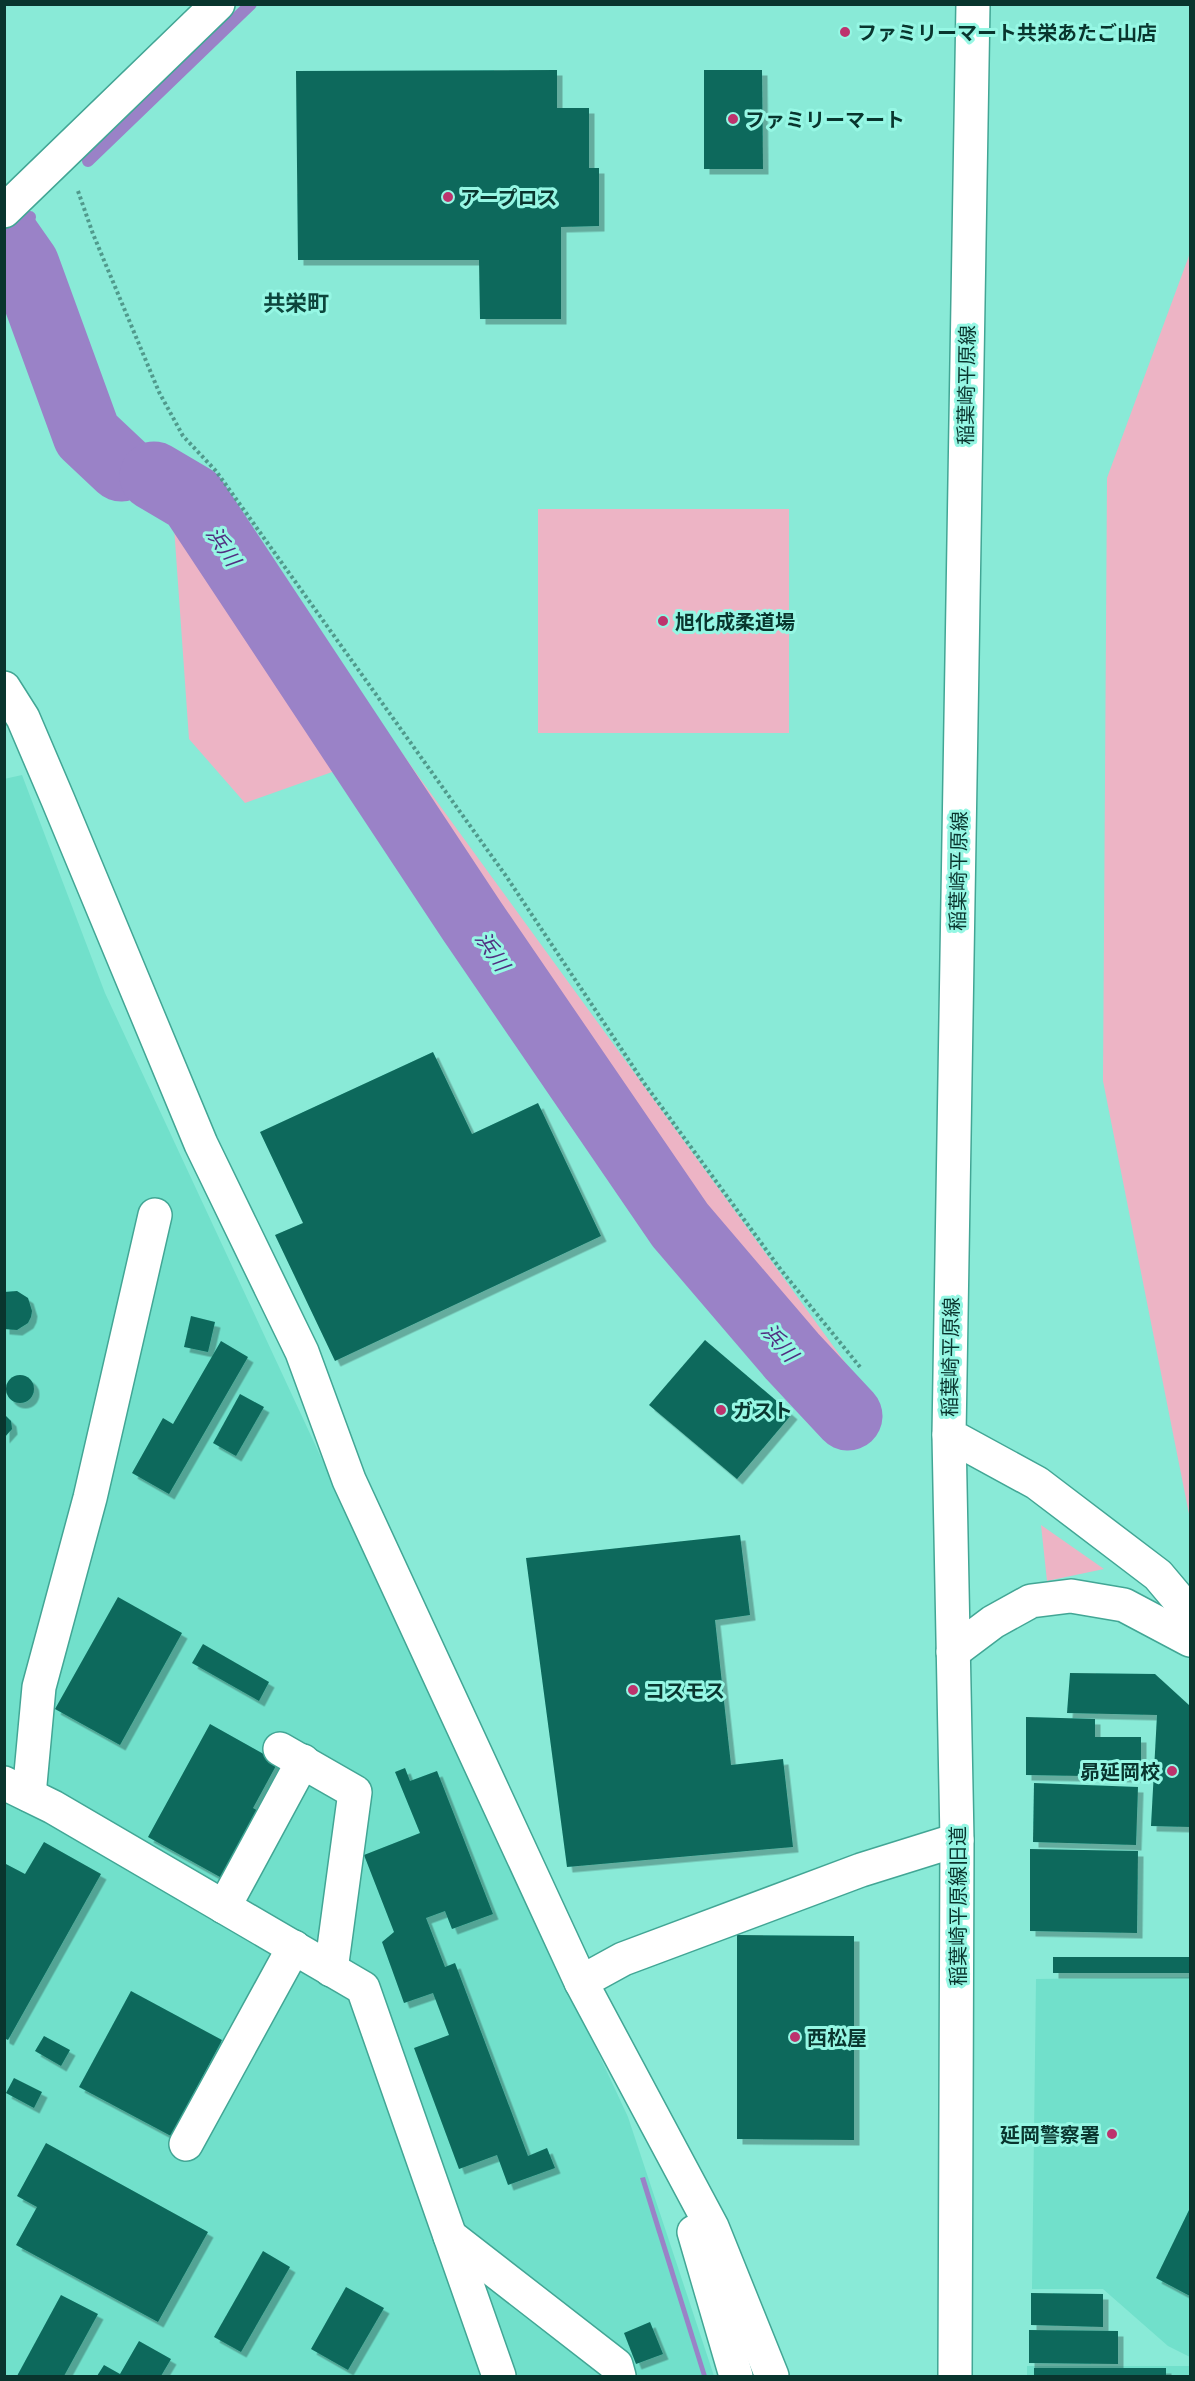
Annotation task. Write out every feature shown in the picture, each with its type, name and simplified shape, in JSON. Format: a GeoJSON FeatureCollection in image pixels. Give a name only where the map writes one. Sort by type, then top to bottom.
{"type":"FeatureCollection","features":[{"type":"Feature","properties":{"kind":"street"},"geometry":{"type":"LineString","coordinates":[[13,202],[218,4]]}},
{"type":"Feature","properties":{"kind":"street","name":"稲葉崎平原線"},"geometry":{"type":"LineString","coordinates":[[973,4],[949,1435],[1037,1484],[1158,1575],[1191,1613]]}},
{"type":"Feature","properties":{"kind":"street"},"geometry":{"type":"LineString","coordinates":[[4,688],[22,718],[58,800],[201,1144],[302,1352],[349,1480],[581,1982],[712,2227],[772,2376]]}},
{"type":"Feature","properties":{"kind":"street"},"geometry":{"type":"LineString","coordinates":[[155,1215],[90,1498],[39,1687],[17,1789],[53,1807],[363,1988],[499,2376]]}},
{"type":"Feature","properties":{"kind":"street","name":"稲葉崎平原線旧道"},"geometry":{"type":"LineString","coordinates":[[949,1435],[957,1840],[955,2376]]}},
{"type":"Feature","properties":{"kind":"street"},"geometry":{"type":"LineString","coordinates":[[953,1652],[993,1622],[1031,1601],[1071,1596],[1124,1605],[1191,1640]]}},
{"type":"Feature","properties":{"kind":"street"},"geometry":{"type":"LineString","coordinates":[[224,1907],[292,1755],[355,1792],[331,1970]]}},
{"type":"Feature","properties":{"kind":"street"},"geometry":{"type":"LineString","coordinates":[[581,1982],[622,1959],[861,1870],[957,1840]]}},
{"type":"Feature","properties":{"kind":"street"},"geometry":{"type":"LineString","coordinates":[[186,2144],[294,1947]]}},
{"type":"Feature","properties":{"kind":"street"},"geometry":{"type":"LineString","coordinates":[[671,2152],[736,2376]]}},
{"type":"Feature","properties":{"kind":"street"},"geometry":{"type":"LineString","coordinates":[[450,2236],[616,2365],[619,2376]]}},
{"type":"Feature","properties":{"kind":"path"},"geometry":{"type":"LineString","coordinates":[[65,153],[93,234],[159,392],[183,436],[216,471],[506,876],[644,1083],[781,1270],[860,1367]]}},
{"type":"Feature","properties":{"kind":"shaded area"},"geometry":{"type":"Polygon","coordinates":[[[48,240],[101,376],[90,393],[129,446],[127,482],[89,461],[5,298],[5,264],[48,240]]]}},
{"type":"Feature","properties":{"kind":"shaded area"},"geometry":{"type":"Polygon","coordinates":[[[1190,253],[1190,1519],[1103,1081],[1107,478],[1190,253]]]}},
{"type":"Feature","properties":{"kind":"shaded area"},"geometry":{"type":"Polygon","coordinates":[[[170,470],[208,477],[419,777],[855,1376],[849,1403],[730,1295],[530,1033],[335,771],[245,803],[189,739],[170,470]]]}},
{"type":"Feature","properties":{"kind":"shaded area","name":"旭化成柔道場"},"geometry":{"type":"Polygon","coordinates":[[[538,509],[789,509],[789,733],[538,733],[538,509]]]}},
{"type":"Feature","properties":{"kind":"shaded area"},"geometry":{"type":"Polygon","coordinates":[[[22,775],[105,993],[628,2117],[714,2376],[5,2376],[4,779],[22,775]]]}},
{"type":"Feature","properties":{"kind":"shaded area"},"geometry":{"type":"Polygon","coordinates":[[[1041,1525],[1104,1569],[1047,1581],[1041,1525]]]}},
{"type":"Feature","properties":{"kind":"shaded area","name":"延岡警察署"},"geometry":{"type":"Polygon","coordinates":[[[1190,1977],[1190,2357],[1168,2346],[1103,2289],[1032,2289],[1036,1979],[1190,1977]]]}},
{"type":"Feature","properties":{"kind":"shaded area"},"geometry":{"type":"Polygon","coordinates":[[[645,2177],[707,2376],[702,2376],[640,2178],[645,2177]]]}},
{"type":"Feature","properties":{"kind":"shaded area"},"geometry":{"type":"Polygon","coordinates":[[[1027,2366],[1190,2366],[1190,2376],[1027,2376],[1027,2366]]]}},
{"type":"Feature","properties":{"kind":"building","name":"アープロス"},"geometry":{"type":"Polygon","coordinates":[[[557,70],[557,108],[589,108],[589,168],[599,168],[599,226],[561,227],[561,319],[480,319],[479,260],[298,260],[296,71],[557,70]]]}},
{"type":"Feature","properties":{"kind":"building","name":"ファミリーマート"},"geometry":{"type":"Polygon","coordinates":[[[704,70],[762,70],[763,169],[704,169],[704,70]]]}},
{"type":"Feature","properties":{"kind":"building"},"geometry":{"type":"Polygon","coordinates":[[[433,1052],[472,1134],[538,1103],[601,1236],[335,1361],[275,1235],[303,1223],[260,1132],[433,1052]]]}},
{"type":"Feature","properties":{"kind":"building"},"geometry":{"type":"Polygon","coordinates":[[[17,1291],[28,1298],[32,1311],[31,1317],[28,1323],[17,1330],[4,1329],[4,1292],[17,1291]]]}},
{"type":"Feature","properties":{"kind":"building"},"geometry":{"type":"Polygon","coordinates":[[[191,1316],[215,1322],[208,1352],[184,1347],[191,1316]]]}},
{"type":"Feature","properties":{"kind":"building","name":"ガスト"},"geometry":{"type":"Polygon","coordinates":[[[705,1340],[792,1414],[737,1479],[649,1405],[705,1340]]]}},
{"type":"Feature","properties":{"kind":"building"},"geometry":{"type":"Polygon","coordinates":[[[221,1341],[248,1357],[169,1494],[132,1473],[163,1418],[173,1424],[221,1341]]]}},
{"type":"Feature","properties":{"kind":"building"},"geometry":{"type":"Polygon","coordinates":[[[20,1375],[30,1379],[34,1389],[30,1399],[20,1403],[10,1399],[6,1389],[10,1379],[20,1375]]]}},
{"type":"Feature","properties":{"kind":"building"},"geometry":{"type":"Polygon","coordinates":[[[240,1394],[264,1407],[236,1456],[213,1443],[240,1394]]]}},
{"type":"Feature","properties":{"kind":"building"},"geometry":{"type":"Polygon","coordinates":[[[4,1414],[11,1421],[12,1429],[4,1438],[4,1414]]]}},
{"type":"Feature","properties":{"kind":"building","name":"コスモス"},"geometry":{"type":"Polygon","coordinates":[[[740,1535],[750,1615],[715,1620],[731,1765],[783,1759],[793,1847],[567,1867],[526,1558],[740,1535]]]}},
{"type":"Feature","properties":{"kind":"building"},"geometry":{"type":"Polygon","coordinates":[[[118,1597],[182,1633],[120,1745],[55,1709],[118,1597]]]}},
{"type":"Feature","properties":{"kind":"building"},"geometry":{"type":"Polygon","coordinates":[[[203,1644],[269,1682],[259,1701],[192,1663],[203,1644]]]}},
{"type":"Feature","properties":{"kind":"building","name":"昴延岡校"},"geometry":{"type":"Polygon","coordinates":[[[1070,1673],[1155,1674],[1190,1706],[1190,1827],[1151,1826],[1157,1715],[1067,1713],[1070,1673]]]}},
{"type":"Feature","properties":{"kind":"building"},"geometry":{"type":"Polygon","coordinates":[[[1026,1717],[1095,1719],[1095,1737],[1141,1737],[1141,1777],[1026,1775],[1026,1717]]]}},
{"type":"Feature","properties":{"kind":"building"},"geometry":{"type":"Polygon","coordinates":[[[210,1724],[278,1762],[253,1808],[265,1815],[229,1882],[148,1837],[210,1724]]]}},
{"type":"Feature","properties":{"kind":"building"},"geometry":{"type":"Polygon","coordinates":[[[405,1768],[410,1781],[437,1771],[493,1914],[452,1929],[445,1911],[426,1918],[445,1967],[455,1963],[528,2156],[547,2148],[555,2168],[508,2185],[497,2155],[459,2169],[414,2048],[449,2035],[433,1993],[404,2003],[382,1942],[394,1932],[364,1855],[420,1833],[395,1772],[405,1768]]]}},
{"type":"Feature","properties":{"kind":"building"},"geometry":{"type":"Polygon","coordinates":[[[1034,1783],[1138,1787],[1136,1845],[1033,1842],[1034,1783]]]}},
{"type":"Feature","properties":{"kind":"building"},"geometry":{"type":"Polygon","coordinates":[[[44,1842],[101,1874],[8,2040],[4,2038],[4,1863],[25,1874],[44,1842]]]}},
{"type":"Feature","properties":{"kind":"building"},"geometry":{"type":"Polygon","coordinates":[[[1030,1849],[1138,1851],[1137,1933],[1030,1931],[1030,1849]]]}},
{"type":"Feature","properties":{"kind":"building","name":"西松屋"},"geometry":{"type":"Polygon","coordinates":[[[737,1935],[854,1936],[854,2140],[737,2139],[737,1935]]]}},
{"type":"Feature","properties":{"kind":"building"},"geometry":{"type":"Polygon","coordinates":[[[1053,1957],[1190,1957],[1190,1973],[1053,1973],[1053,1957]]]}},
{"type":"Feature","properties":{"kind":"building"},"geometry":{"type":"Polygon","coordinates":[[[131,1991],[222,2040],[171,2136],[79,2087],[131,1991]]]}},
{"type":"Feature","properties":{"kind":"building"},"geometry":{"type":"Polygon","coordinates":[[[44,2036],[70,2050],[61,2066],[35,2051],[44,2036]]]}},
{"type":"Feature","properties":{"kind":"building"},"geometry":{"type":"Polygon","coordinates":[[[14,2078],[42,2092],[34,2108],[6,2093],[14,2078]]]}},
{"type":"Feature","properties":{"kind":"building"},"geometry":{"type":"Polygon","coordinates":[[[46,2143],[208,2232],[158,2322],[16,2245],[37,2207],[17,2196],[46,2143]]]}},
{"type":"Feature","properties":{"kind":"building"},"geometry":{"type":"Polygon","coordinates":[[[1190,2208],[1190,2296],[1156,2278],[1190,2208]]]}},
{"type":"Feature","properties":{"kind":"building"},"geometry":{"type":"Polygon","coordinates":[[[263,2251],[290,2267],[241,2352],[214,2337],[263,2251]]]}},
{"type":"Feature","properties":{"kind":"building"},"geometry":{"type":"Polygon","coordinates":[[[346,2287],[384,2308],[348,2370],[311,2349],[346,2287]]]}},
{"type":"Feature","properties":{"kind":"building"},"geometry":{"type":"Polygon","coordinates":[[[1031,2293],[1103,2294],[1103,2327],[1031,2325],[1031,2293]]]}},
{"type":"Feature","properties":{"kind":"building"},"geometry":{"type":"Polygon","coordinates":[[[61,2295],[98,2314],[64,2376],[17,2376],[61,2295]]]}},
{"type":"Feature","properties":{"kind":"building"},"geometry":{"type":"Polygon","coordinates":[[[650,2322],[663,2354],[636,2364],[624,2333],[650,2322]]]}},
{"type":"Feature","properties":{"kind":"building"},"geometry":{"type":"Polygon","coordinates":[[[1029,2330],[1118,2331],[1118,2364],[1029,2363],[1029,2330]]]}},
{"type":"Feature","properties":{"kind":"building"},"geometry":{"type":"Polygon","coordinates":[[[139,2341],[171,2359],[161,2376],[97,2376],[104,2365],[120,2374],[139,2341]]]}},
{"type":"Feature","properties":{"kind":"building"},"geometry":{"type":"Polygon","coordinates":[[[1034,2368],[1166,2368],[1166,2376],[1034,2376],[1034,2368]]]}},
{"type":"Feature","properties":{"kind":"waterway"},"geometry":{"type":"LineString","coordinates":[[88,161],[251,4]]}},
{"type":"Feature","properties":{"kind":"waterway"},"geometry":{"type":"LineString","coordinates":[[7,238],[30,217]]}},
{"type":"Feature","properties":{"kind":"waterway","name":"浜川"},"geometry":{"type":"LineString","coordinates":[[4,235],[25,265],[87,435],[121,467]]}},
{"type":"Feature","properties":{"kind":"waterway","name":"浜川"},"geometry":{"type":"LineString","coordinates":[[154,476],[193,499],[472,921],[680,1225],[792,1356],[848,1416]]}},
{"type":"Feature","properties":{"kind":"place","name":"ファミリーマート共栄あたご山店"},"geometry":{"type":"Point","coordinates":[845,32]}},
{"type":"Feature","properties":{"kind":"place","name":"ファミリーマート"},"geometry":{"type":"Point","coordinates":[733,119]}},
{"type":"Feature","properties":{"kind":"place","name":"アープロス"},"geometry":{"type":"Point","coordinates":[448,197]}},
{"type":"Feature","properties":{"kind":"place","name":"旭化成柔道場"},"geometry":{"type":"Point","coordinates":[663,621]}},
{"type":"Feature","properties":{"kind":"place","name":"ガスト"},"geometry":{"type":"Point","coordinates":[721,1410]}},
{"type":"Feature","properties":{"kind":"place","name":"コスモス"},"geometry":{"type":"Point","coordinates":[633,1690]}},
{"type":"Feature","properties":{"kind":"place","name":"昴延岡校"},"geometry":{"type":"Point","coordinates":[1172,1771]}},
{"type":"Feature","properties":{"kind":"place","name":"西松屋"},"geometry":{"type":"Point","coordinates":[795,2037]}},
{"type":"Feature","properties":{"kind":"place","name":"延岡警察署"},"geometry":{"type":"Point","coordinates":[1112,2134]}},
{"type":"Feature","properties":{"kind":"district","name":"共栄町"},"geometry":{"type":"Point","coordinates":[296,302]}}]}
